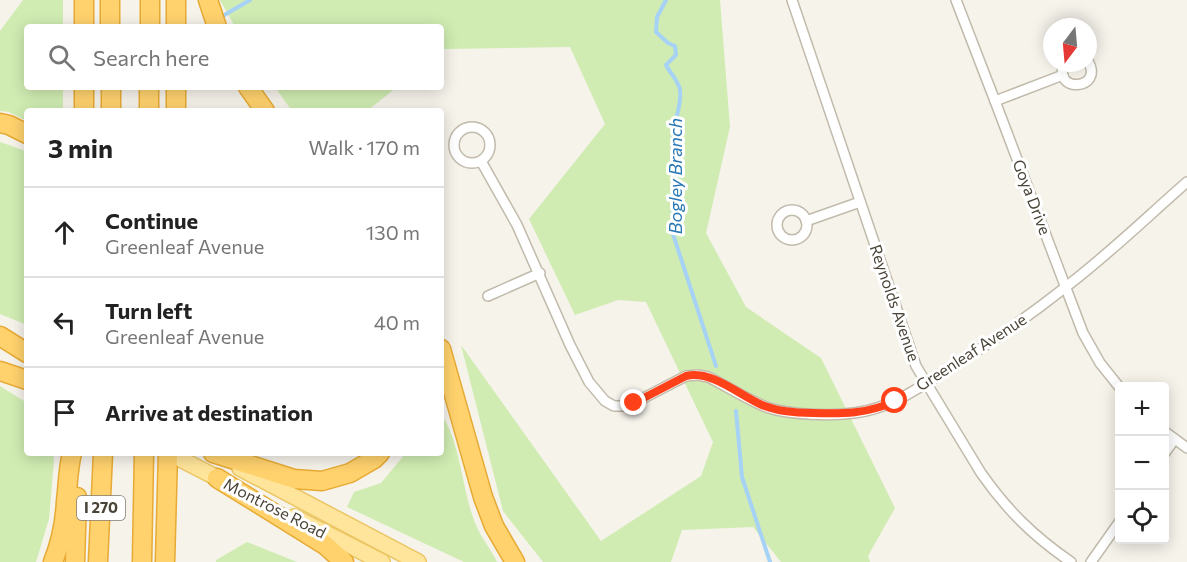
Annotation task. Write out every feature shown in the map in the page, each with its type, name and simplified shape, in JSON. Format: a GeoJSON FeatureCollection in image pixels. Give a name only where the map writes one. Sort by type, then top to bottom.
{"type":"FeatureCollection","features":[{"type":"Feature","properties":{"kind":"highway"},"geometry":{"type":"LineString","coordinates":[[84,0],[84,24]]}},
{"type":"Feature","properties":{"kind":"highway"},"geometry":{"type":"LineString","coordinates":[[110,0],[110,24]]}},
{"type":"Feature","properties":{"kind":"highway"},"geometry":{"type":"LineString","coordinates":[[150,0],[150,24]]}},
{"type":"Feature","properties":{"kind":"highway"},"geometry":{"type":"LineString","coordinates":[[176,0],[176,24]]}},
{"type":"Feature","properties":{"kind":"highway"},"geometry":{"type":"LineString","coordinates":[[208,0],[216,24]]}},
{"type":"Feature","properties":{"kind":"highway"},"geometry":{"type":"LineString","coordinates":[[84,90],[84,108]]}},
{"type":"Feature","properties":{"kind":"highway"},"geometry":{"type":"LineString","coordinates":[[111,90],[111,108]]}},
{"type":"Feature","properties":{"kind":"highway"},"geometry":{"type":"LineString","coordinates":[[149,90],[149,108]]}},
{"type":"Feature","properties":{"kind":"highway"},"geometry":{"type":"LineString","coordinates":[[176,90],[176,108]]}},
{"type":"Feature","properties":{"kind":"highway"},"geometry":{"type":"LineString","coordinates":[[250,90],[263,108]]}},
{"type":"Feature","properties":{"kind":"highway"},"geometry":{"type":"LineString","coordinates":[[0,123],[24,132]]}},
{"type":"Feature","properties":{"kind":"highway"},"geometry":{"type":"LineString","coordinates":[[0,338],[24,351]]}},
{"type":"Feature","properties":{"kind":"highway"},"geometry":{"type":"LineString","coordinates":[[444,360],[483,497],[494,526],[515,561]]}},
{"type":"Feature","properties":{"kind":"highway"},"geometry":{"type":"LineString","coordinates":[[0,371],[24,378]]}},
{"type":"Feature","properties":{"kind":"highway"},"geometry":{"type":"LineString","coordinates":[[53,562],[60,543],[71,456]]}},
{"type":"Feature","properties":{"kind":"highway","name":"I 270"},"geometry":{"type":"LineString","coordinates":[[75,562],[78,456]]}},
{"type":"Feature","properties":{"kind":"highway","name":"I 270"},"geometry":{"type":"LineString","coordinates":[[98,562],[103,456]]}},
{"type":"Feature","properties":{"kind":"highway","name":"I 270"},"geometry":{"type":"LineString","coordinates":[[142,562],[144,456]]}},
{"type":"Feature","properties":{"kind":"highway"},"geometry":{"type":"LineString","coordinates":[[165,562],[169,456]]}},
{"type":"Feature","properties":{"kind":"highway"},"geometry":{"type":"LineString","coordinates":[[222,456],[294,479],[322,481],[350,473],[377,456]]}},
{"type":"Feature","properties":{"kind":"highway"},"geometry":{"type":"LineString","coordinates":[[218,478],[325,545],[344,562]]}},
{"type":"Feature","properties":{"kind":"main road"},"geometry":{"type":"LineString","coordinates":[[0,364],[24,377]]}},
{"type":"Feature","properties":{"kind":"main road","name":"Montrose Road"},"geometry":{"type":"LineString","coordinates":[[175,456],[382,562]]}},
{"type":"Feature","properties":{"kind":"main road","name":"Montrose Road"},"geometry":{"type":"LineString","coordinates":[[219,456],[418,562]]}},
{"type":"Feature","properties":{"kind":"street","name":"Reynolds Avenue"},"geometry":{"type":"LineString","coordinates":[[792,0],[916,366],[993,490],[1022,524],[1071,562]]}},
{"type":"Feature","properties":{"kind":"street","name":"Goya Drive"},"geometry":{"type":"LineString","coordinates":[[956,0],[1083,333],[1100,363],[1115,383]]}},
{"type":"Feature","properties":{"kind":"street"},"geometry":{"type":"LineString","coordinates":[[1062,72],[1065,79],[1072,85],[1081,85],[1089,79],[1091,72]]}},
{"type":"Feature","properties":{"kind":"street"},"geometry":{"type":"LineString","coordinates":[[995,101],[1063,75]]}},
{"type":"Feature","properties":{"kind":"street"},"geometry":{"type":"LineString","coordinates":[[469,127],[479,129],[487,136],[490,147],[481,161],[466,162],[455,153],[454,142],[463,129],[469,127]]}},
{"type":"Feature","properties":{"kind":"street","name":"Greenleaf Avenue"},"geometry":{"type":"LineString","coordinates":[[481,161],[518,225],[570,345],[589,382],[605,401],[614,406],[625,406],[692,374],[708,377],[770,408],[795,413],[853,413],[871,410],[895,401],[990,343],[1066,287],[1187,182]]}},
{"type":"Feature","properties":{"kind":"street"},"geometry":{"type":"LineString","coordinates":[[806,221],[860,202]]}},
{"type":"Feature","properties":{"kind":"street"},"geometry":{"type":"LineString","coordinates":[[488,296],[540,273]]}},
{"type":"Feature","properties":{"kind":"street"},"geometry":{"type":"LineString","coordinates":[[1169,436],[1187,448]]}},
{"type":"Feature","properties":{"kind":"street"},"geometry":{"type":"LineString","coordinates":[[1169,447],[1174,440]]}},
{"type":"Feature","properties":{"kind":"street"},"geometry":{"type":"LineString","coordinates":[[1091,562],[1115,527]]}},
{"type":"Feature","properties":{"kind":"green space"},"geometry":{"type":"Polygon","coordinates":[[[23,0],[63,0],[63,24],[24,24],[24,90],[63,90],[63,108],[24,108],[24,120],[9,112],[0,111],[0,31],[23,0]]]}},
{"type":"Feature","properties":{"kind":"green space"},"geometry":{"type":"Polygon","coordinates":[[[220,0],[720,0],[730,127],[706,233],[746,307],[821,358],[895,508],[868,556],[870,562],[781,562],[753,527],[682,530],[671,562],[543,562],[503,511],[461,345],[601,541],[701,476],[713,442],[646,302],[618,300],[575,315],[529,219],[605,124],[570,47],[444,50],[444,24],[233,24],[220,0]]]}},
{"type":"Feature","properties":{"kind":"green space"},"geometry":{"type":"Polygon","coordinates":[[[277,90],[393,90],[371,108],[290,108],[277,90]]]}},
{"type":"Feature","properties":{"kind":"green space"},"geometry":{"type":"Polygon","coordinates":[[[0,142],[24,151],[24,324],[0,314],[0,142]]]}},
{"type":"Feature","properties":{"kind":"green space"},"geometry":{"type":"Polygon","coordinates":[[[0,386],[24,401],[24,456],[53,456],[54,461],[49,519],[36,562],[0,562],[0,386]]]}},
{"type":"Feature","properties":{"kind":"green space"},"geometry":{"type":"Polygon","coordinates":[[[444,419],[453,439],[471,512],[497,562],[464,562],[347,507],[354,492],[381,483],[404,456],[444,456],[444,419]]]}},
{"type":"Feature","properties":{"kind":"green space"},"geometry":{"type":"Polygon","coordinates":[[[247,542],[297,562],[216,562],[247,542]]]}},
{"type":"Feature","properties":{"kind":"waterway"},"geometry":{"type":"LineString","coordinates":[[221,17],[250,0]]}},
{"type":"Feature","properties":{"kind":"waterway","name":"Bogley Branch"},"geometry":{"type":"LineString","coordinates":[[666,0],[657,17],[656,32],[675,46],[676,55],[666,65],[680,90],[673,136],[672,231],[716,366]]}},
{"type":"Feature","properties":{"kind":"waterway","name":"Bogley Branch"},"geometry":{"type":"LineString","coordinates":[[736,411],[742,477],[770,562]]}},
{"type":"Feature","properties":{"kind":"route"},"geometry":{"type":"LineString","coordinates":[[634,403],[692,374],[708,377],[761,405],[795,413],[853,413],[883,407],[895,401]]}}]}
